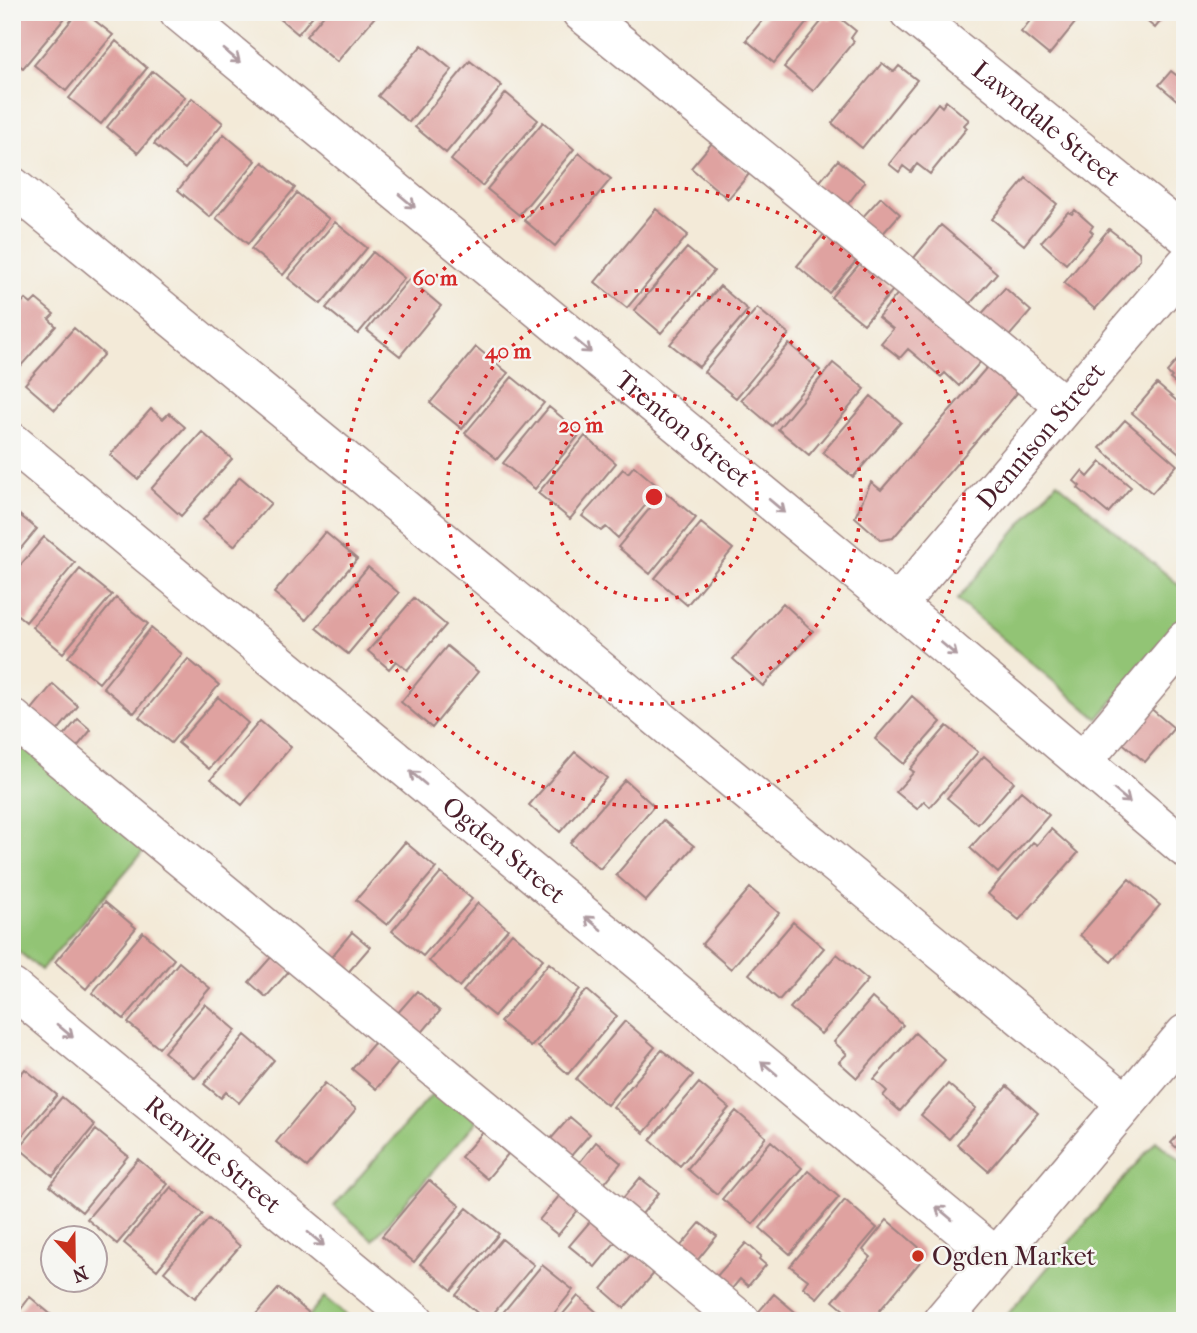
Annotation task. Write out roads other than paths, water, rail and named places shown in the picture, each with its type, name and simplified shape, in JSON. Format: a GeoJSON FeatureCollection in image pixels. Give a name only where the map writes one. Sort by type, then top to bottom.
{"type":"FeatureCollection","features":[{"type":"Feature","properties":{"kind":"street","name":"Trenton Street"},"geometry":{"type":"LineString","coordinates":[[179,12],[897,605],[1185,848]]}},
{"type":"Feature","properties":{"kind":"street"},"geometry":{"type":"LineString","coordinates":[[581,12],[1065,406]]}},
{"type":"Feature","properties":{"kind":"street","name":"Lawndale Street"},"geometry":{"type":"LineString","coordinates":[[909,12],[1185,235]]}},
{"type":"Feature","properties":{"kind":"street"},"geometry":{"type":"LineString","coordinates":[[12,186],[1126,1103]]}},
{"type":"Feature","properties":{"kind":"street","name":"Dennison Street"},"geometry":{"type":"LineString","coordinates":[[897,605],[1185,265]]}},
{"type":"Feature","properties":{"kind":"street","name":"Ogden Street"},"geometry":{"type":"LineString","coordinates":[[12,442],[996,1257]]}},
{"type":"Feature","properties":{"kind":"street"},"geometry":{"type":"LineString","coordinates":[[1082,762],[1185,640]]}},
{"type":"Feature","properties":{"kind":"street"},"geometry":{"type":"LineString","coordinates":[[12,718],[740,1321]]}},
{"type":"Feature","properties":{"kind":"street","name":"Renville Street"},"geometry":{"type":"LineString","coordinates":[[12,988],[415,1321]]}},
{"type":"Feature","properties":{"kind":"street"},"geometry":{"type":"LineString","coordinates":[[942,1321],[1185,1034]]}},
{"type":"Feature","properties":{"kind":"place","name":"Ogden Market"},"geometry":{"type":"Point","coordinates":[918,1256]}}]}
